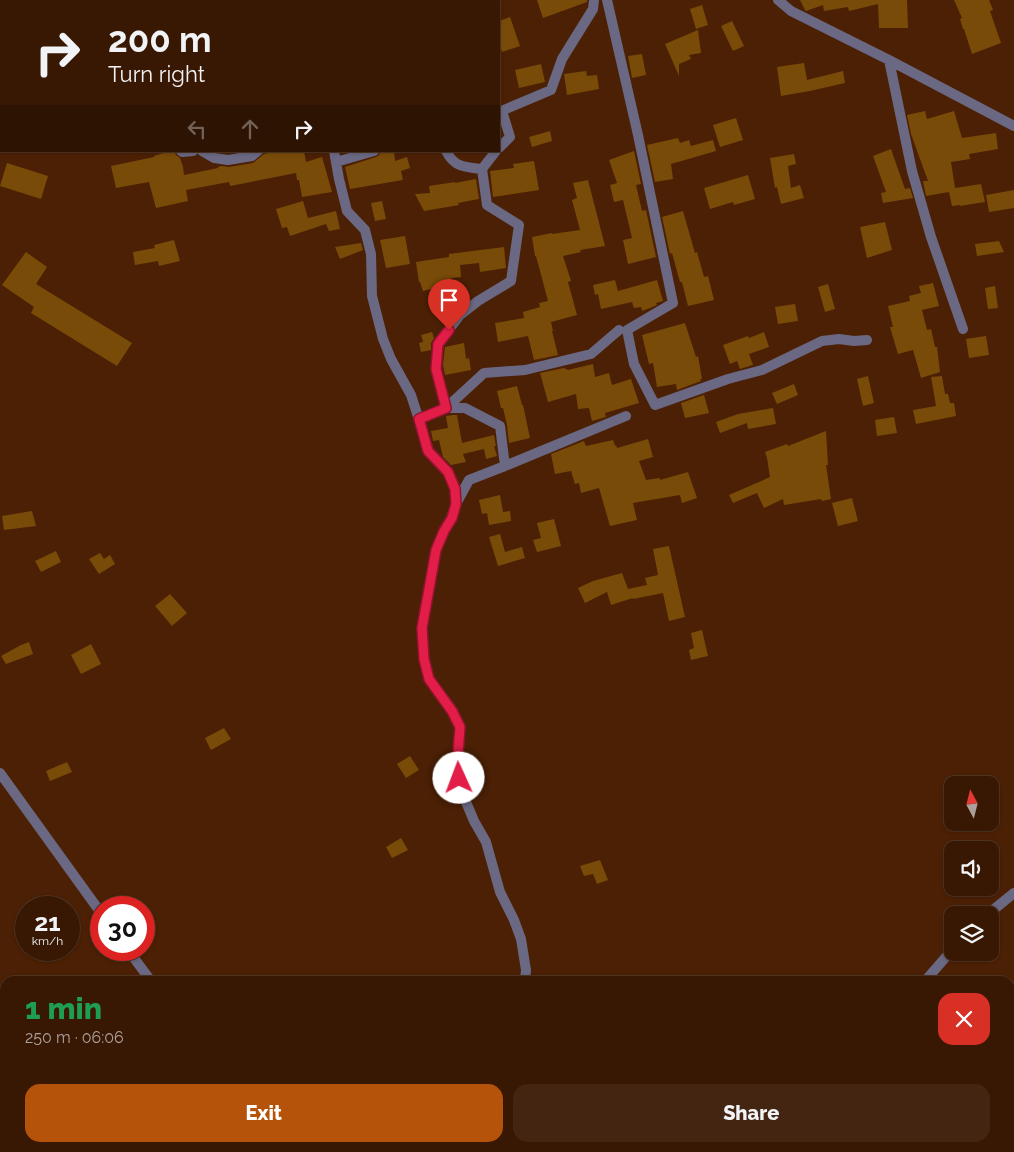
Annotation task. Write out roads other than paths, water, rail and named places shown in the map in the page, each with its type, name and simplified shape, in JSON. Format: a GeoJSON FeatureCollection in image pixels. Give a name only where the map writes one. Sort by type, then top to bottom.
{"type":"FeatureCollection","features":[{"type":"Feature","properties":{"kind":"street"},"geometry":{"type":"LineString","coordinates":[[500,147],[510,137],[500,112],[551,90],[562,59],[593,9],[594,0]]}},
{"type":"Feature","properties":{"kind":"street"},"geometry":{"type":"LineString","coordinates":[[607,0],[638,135],[673,303],[627,330],[634,364],[655,406],[728,379],[762,370],[812,345],[839,339],[867,340]]}},
{"type":"Feature","properties":{"kind":"street"},"geometry":{"type":"LineString","coordinates":[[778,0],[791,11],[1014,126]]}},
{"type":"Feature","properties":{"kind":"street"},"geometry":{"type":"LineString","coordinates":[[889,60],[912,171],[931,237],[962,329]]}},
{"type":"Feature","properties":{"kind":"street"},"geometry":{"type":"LineString","coordinates":[[204,152],[214,158],[228,160],[252,156],[257,152]]}},
{"type":"Feature","properties":{"kind":"street"},"geometry":{"type":"LineString","coordinates":[[366,152],[335,156],[347,211],[365,230],[371,254],[372,296],[383,339],[391,359],[411,395],[428,451],[448,472],[455,489],[456,504]]}},
{"type":"Feature","properties":{"kind":"street"},"geometry":{"type":"LineString","coordinates":[[446,152],[451,161],[463,166],[482,169]]}},
{"type":"Feature","properties":{"kind":"street"},"geometry":{"type":"LineString","coordinates":[[446,408],[436,369],[438,344],[460,316],[478,301],[511,280],[519,225],[487,205],[482,169],[495,152]]}},
{"type":"Feature","properties":{"kind":"street"},"geometry":{"type":"LineString","coordinates":[[419,419],[446,408],[484,373],[524,370],[591,354],[619,330]]}},
{"type":"Feature","properties":{"kind":"street"},"geometry":{"type":"LineString","coordinates":[[446,408],[464,408],[500,426],[505,466]]}},
{"type":"Feature","properties":{"kind":"street"},"geometry":{"type":"LineString","coordinates":[[525,976],[521,939],[500,892],[486,842],[474,821],[461,790],[457,766],[460,727],[452,711],[429,679],[424,659],[422,628],[436,550],[452,518],[456,504],[469,480],[626,416]]}},
{"type":"Feature","properties":{"kind":"street"},"geometry":{"type":"LineString","coordinates":[[0,773],[90,898]]}},
{"type":"Feature","properties":{"kind":"street"},"geometry":{"type":"LineString","coordinates":[[998,906],[1014,893]]}},
{"type":"Feature","properties":{"kind":"street"},"geometry":{"type":"LineString","coordinates":[[929,976],[944,959]]}},
{"type":"Feature","properties":{"kind":"street"},"geometry":{"type":"LineString","coordinates":[[136,961],[147,976]]}}]}
